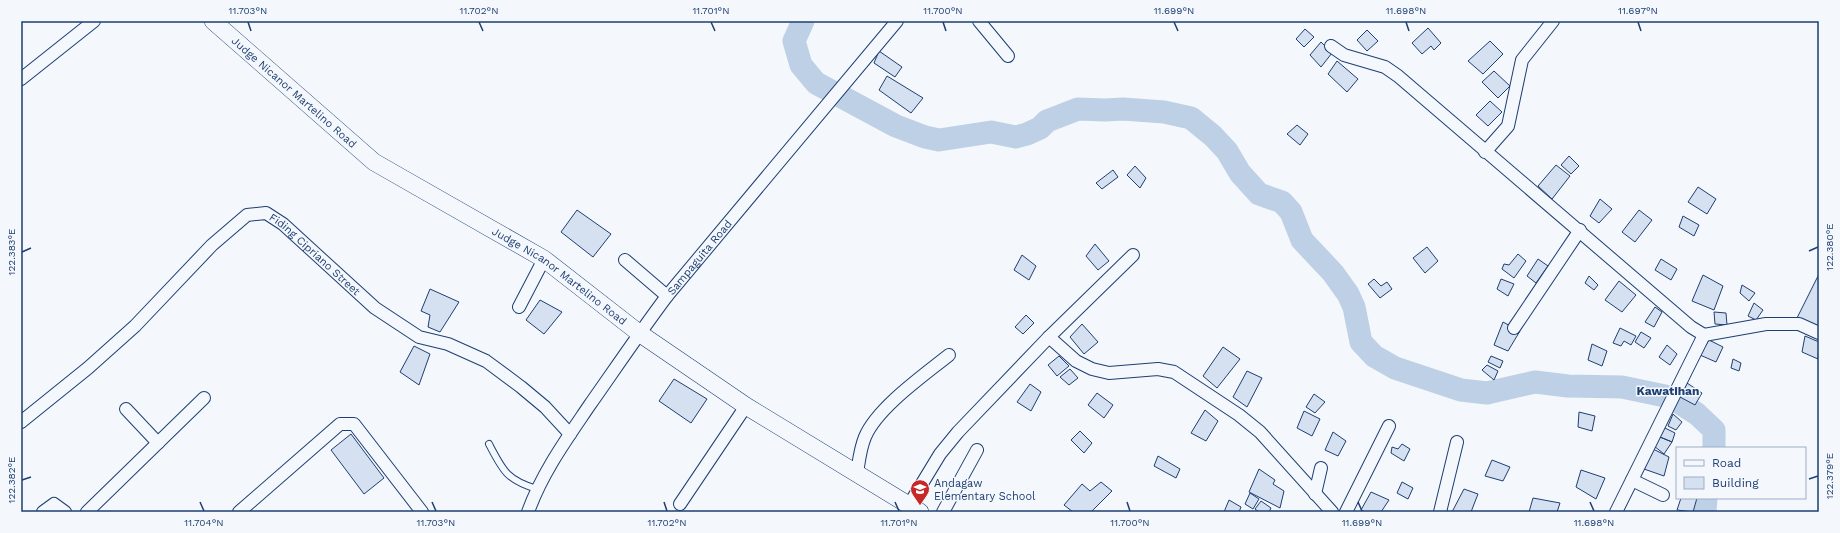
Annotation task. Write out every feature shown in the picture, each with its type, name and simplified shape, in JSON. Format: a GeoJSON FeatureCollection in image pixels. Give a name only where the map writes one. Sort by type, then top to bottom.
{"type":"FeatureCollection","features":[{"type":"Feature","properties":{"kind":"street"},"geometry":{"type":"LineString","coordinates":[[21,79],[94,21]]}},
{"type":"Feature","properties":{"kind":"street","name":"Judge Nicanor Martelino Road"},"geometry":{"type":"LineString","coordinates":[[213,21],[374,162],[544,259],[639,333],[746,406],[915,508]]}},
{"type":"Feature","properties":{"kind":"street","name":"Sampaguita Road"},"geometry":{"type":"LineString","coordinates":[[528,512],[537,489],[570,434],[639,333],[667,296],[897,21]]}},
{"type":"Feature","properties":{"kind":"street"},"geometry":{"type":"LineString","coordinates":[[979,21],[1008,56]]}},
{"type":"Feature","properties":{"kind":"street"},"geometry":{"type":"LineString","coordinates":[[1486,152],[1508,126],[1522,60],[1553,21]]}},
{"type":"Feature","properties":{"kind":"street"},"geometry":{"type":"LineString","coordinates":[[1331,46],[1344,55],[1385,67],[1398,76],[1486,152],[1531,188],[1691,327],[1704,336],[1766,324],[1799,324],[1819,333]]}},
{"type":"Feature","properties":{"kind":"street","name":"Fiding Cipriano Street"},"geometry":{"type":"LineString","coordinates":[[21,422],[88,368],[135,326],[212,245],[247,215],[266,213],[283,224],[375,308],[419,337],[448,344],[486,361],[545,407],[570,434]]}},
{"type":"Feature","properties":{"kind":"street"},"geometry":{"type":"LineString","coordinates":[[1514,328],[1580,230]]}},
{"type":"Feature","properties":{"kind":"street"},"geometry":{"type":"LineString","coordinates":[[915,508],[940,454],[1049,337],[1133,255]]}},
{"type":"Feature","properties":{"kind":"street"},"geometry":{"type":"LineString","coordinates":[[519,307],[544,259]]}},
{"type":"Feature","properties":{"kind":"street"},"geometry":{"type":"LineString","coordinates":[[625,260],[667,296]]}},
{"type":"Feature","properties":{"kind":"street"},"geometry":{"type":"LineString","coordinates":[[1616,512],[1704,336]]}},
{"type":"Feature","properties":{"kind":"street"},"geometry":{"type":"LineString","coordinates":[[1049,337],[1076,361],[1092,370],[1109,374],[1158,369],[1174,372],[1240,414],[1260,432],[1332,512]]}},
{"type":"Feature","properties":{"kind":"street"},"geometry":{"type":"LineString","coordinates":[[857,473],[865,437],[875,420],[903,393],[949,354]]}},
{"type":"Feature","properties":{"kind":"street"},"geometry":{"type":"LineString","coordinates":[[87,512],[204,398]]}},
{"type":"Feature","properties":{"kind":"street"},"geometry":{"type":"LineString","coordinates":[[680,504],[746,406]]}},
{"type":"Feature","properties":{"kind":"street"},"geometry":{"type":"LineString","coordinates":[[126,409],[158,443]]}},
{"type":"Feature","properties":{"kind":"street"},"geometry":{"type":"LineString","coordinates":[[238,512],[340,424],[354,424],[422,512]]}},
{"type":"Feature","properties":{"kind":"street"},"geometry":{"type":"LineString","coordinates":[[1346,512],[1389,426]]}},
{"type":"Feature","properties":{"kind":"street"},"geometry":{"type":"LineString","coordinates":[[1440,512],[1457,442]]}},
{"type":"Feature","properties":{"kind":"street"},"geometry":{"type":"LineString","coordinates":[[943,512],[977,450]]}},
{"type":"Feature","properties":{"kind":"street"},"geometry":{"type":"LineString","coordinates":[[1315,494],[1321,468]]}},
{"type":"Feature","properties":{"kind":"street"},"geometry":{"type":"LineString","coordinates":[[1632,480],[1664,495]]}},
{"type":"Feature","properties":{"kind":"street"},"geometry":{"type":"LineString","coordinates":[[43,512],[54,504],[65,512]]}},
{"type":"Feature","properties":{"kind":"lane"},"geometry":{"type":"LineString","coordinates":[[489,444],[508,475],[519,484],[537,489]]}},
{"type":"Feature","properties":{"kind":"building"},"geometry":{"type":"Polygon","coordinates":[[[1428,28],[1441,43],[1434,50],[1431,46],[1422,54],[1412,43],[1428,28]]]}},
{"type":"Feature","properties":{"kind":"building"},"geometry":{"type":"Polygon","coordinates":[[[1305,29],[1314,37],[1304,47],[1296,39],[1305,29]]]}},
{"type":"Feature","properties":{"kind":"building"},"geometry":{"type":"Polygon","coordinates":[[[1367,30],[1378,41],[1367,51],[1357,40],[1367,30]]]}},
{"type":"Feature","properties":{"kind":"building"},"geometry":{"type":"Polygon","coordinates":[[[1490,41],[1503,54],[1483,74],[1468,61],[1490,41]]]}},
{"type":"Feature","properties":{"kind":"building"},"geometry":{"type":"Polygon","coordinates":[[[1321,42],[1332,53],[1321,67],[1310,55],[1321,42]]]}},
{"type":"Feature","properties":{"kind":"building"},"geometry":{"type":"Polygon","coordinates":[[[879,51],[902,67],[895,77],[874,63],[879,51]]]}},
{"type":"Feature","properties":{"kind":"building"},"geometry":{"type":"Polygon","coordinates":[[[1337,61],[1358,79],[1347,92],[1328,74],[1337,61]]]}},
{"type":"Feature","properties":{"kind":"building"},"geometry":{"type":"Polygon","coordinates":[[[1494,71],[1510,86],[1498,98],[1482,82],[1494,71]]]}},
{"type":"Feature","properties":{"kind":"building"},"geometry":{"type":"Polygon","coordinates":[[[887,76],[923,98],[911,113],[879,90],[887,76]]]}},
{"type":"Feature","properties":{"kind":"building"},"geometry":{"type":"Polygon","coordinates":[[[1490,101],[1502,112],[1488,126],[1476,115],[1490,101]]]}},
{"type":"Feature","properties":{"kind":"building"},"geometry":{"type":"Polygon","coordinates":[[[1297,125],[1308,134],[1300,145],[1287,134],[1297,125]]]}},
{"type":"Feature","properties":{"kind":"building"},"geometry":{"type":"Polygon","coordinates":[[[1569,156],[1579,166],[1571,174],[1561,165],[1569,156]]]}},
{"type":"Feature","properties":{"kind":"building"},"geometry":{"type":"Polygon","coordinates":[[[1556,165],[1570,176],[1552,199],[1538,186],[1556,165]]]}},
{"type":"Feature","properties":{"kind":"building"},"geometry":{"type":"Polygon","coordinates":[[[1135,166],[1146,178],[1140,188],[1127,175],[1135,166]]]}},
{"type":"Feature","properties":{"kind":"building"},"geometry":{"type":"Polygon","coordinates":[[[1113,170],[1118,177],[1102,189],[1096,183],[1113,170]]]}},
{"type":"Feature","properties":{"kind":"building"},"geometry":{"type":"Polygon","coordinates":[[[1698,187],[1716,199],[1707,214],[1688,202],[1698,187]]]}},
{"type":"Feature","properties":{"kind":"building"},"geometry":{"type":"Polygon","coordinates":[[[1600,199],[1612,209],[1599,223],[1590,216],[1600,199]]]}},
{"type":"Feature","properties":{"kind":"building"},"geometry":{"type":"Polygon","coordinates":[[[577,210],[611,234],[593,257],[561,232],[577,210]]]}},
{"type":"Feature","properties":{"kind":"building"},"geometry":{"type":"Polygon","coordinates":[[[1639,210],[1652,220],[1635,242],[1622,232],[1639,210]]]}},
{"type":"Feature","properties":{"kind":"building"},"geometry":{"type":"Polygon","coordinates":[[[1683,216],[1699,225],[1694,236],[1679,227],[1683,216]]]}},
{"type":"Feature","properties":{"kind":"building"},"geometry":{"type":"Polygon","coordinates":[[[1095,244],[1109,261],[1098,270],[1086,256],[1095,244]]]}},
{"type":"Feature","properties":{"kind":"building"},"geometry":{"type":"Polygon","coordinates":[[[1427,247],[1438,261],[1425,273],[1413,258],[1427,247]]]}},
{"type":"Feature","properties":{"kind":"building"},"geometry":{"type":"Polygon","coordinates":[[[1518,254],[1526,261],[1514,278],[1502,269],[1504,264],[1509,265],[1518,254]]]}},
{"type":"Feature","properties":{"kind":"building"},"geometry":{"type":"Polygon","coordinates":[[[1022,255],[1036,266],[1029,280],[1014,270],[1022,255]]]}},
{"type":"Feature","properties":{"kind":"building"},"geometry":{"type":"Polygon","coordinates":[[[1538,259],[1548,266],[1536,283],[1527,276],[1538,259]]]}},
{"type":"Feature","properties":{"kind":"building"},"geometry":{"type":"Polygon","coordinates":[[[1661,259],[1677,269],[1671,280],[1655,270],[1661,259]]]}},
{"type":"Feature","properties":{"kind":"building"},"geometry":{"type":"Polygon","coordinates":[[[1819,274],[1819,324],[1816,329],[1797,318],[1819,274]]]}},
{"type":"Feature","properties":{"kind":"building"},"geometry":{"type":"Polygon","coordinates":[[[1703,275],[1723,286],[1714,310],[1692,301],[1703,275]]]}},
{"type":"Feature","properties":{"kind":"building"},"geometry":{"type":"Polygon","coordinates":[[[1589,276],[1598,285],[1594,290],[1585,283],[1589,276]]]}},
{"type":"Feature","properties":{"kind":"building"},"geometry":{"type":"Polygon","coordinates":[[[1374,279],[1381,286],[1387,282],[1392,289],[1380,298],[1368,284],[1374,279]]]}},
{"type":"Feature","properties":{"kind":"building"},"geometry":{"type":"Polygon","coordinates":[[[1501,279],[1514,284],[1508,296],[1497,289],[1501,279]]]}},
{"type":"Feature","properties":{"kind":"building"},"geometry":{"type":"Polygon","coordinates":[[[1619,281],[1636,295],[1622,312],[1605,300],[1619,281]]]}},
{"type":"Feature","properties":{"kind":"building"},"geometry":{"type":"Polygon","coordinates":[[[1742,285],[1755,293],[1749,301],[1740,293],[1742,285]]]}},
{"type":"Feature","properties":{"kind":"building"},"geometry":{"type":"Polygon","coordinates":[[[430,289],[459,302],[440,332],[428,327],[430,315],[421,311],[430,289]]]}},
{"type":"Feature","properties":{"kind":"building"},"geometry":{"type":"Polygon","coordinates":[[[540,300],[562,312],[544,334],[526,320],[540,300]]]}},
{"type":"Feature","properties":{"kind":"building"},"geometry":{"type":"Polygon","coordinates":[[[1754,303],[1763,310],[1756,320],[1748,316],[1754,303]]]}},
{"type":"Feature","properties":{"kind":"building"},"geometry":{"type":"Polygon","coordinates":[[[1655,307],[1662,312],[1654,327],[1645,322],[1655,307]]]}},
{"type":"Feature","properties":{"kind":"building"},"geometry":{"type":"Polygon","coordinates":[[[1714,312],[1726,313],[1727,325],[1715,324],[1714,312]]]}},
{"type":"Feature","properties":{"kind":"building"},"geometry":{"type":"Polygon","coordinates":[[[1026,315],[1034,323],[1023,334],[1015,327],[1026,315]]]}},
{"type":"Feature","properties":{"kind":"building"},"geometry":{"type":"Polygon","coordinates":[[[1503,322],[1520,331],[1508,351],[1494,345],[1503,322]]]}},
{"type":"Feature","properties":{"kind":"building"},"geometry":{"type":"Polygon","coordinates":[[[1082,324],[1098,342],[1084,354],[1070,337],[1082,324]]]}},
{"type":"Feature","properties":{"kind":"building"},"geometry":{"type":"Polygon","coordinates":[[[1620,328],[1636,336],[1631,345],[1624,341],[1621,346],[1613,343],[1620,328]]]}},
{"type":"Feature","properties":{"kind":"building"},"geometry":{"type":"Polygon","coordinates":[[[1641,332],[1651,338],[1644,348],[1635,342],[1641,332]]]}},
{"type":"Feature","properties":{"kind":"building"},"geometry":{"type":"Polygon","coordinates":[[[1805,336],[1819,342],[1818,359],[1802,352],[1805,336]]]}},
{"type":"Feature","properties":{"kind":"building"},"geometry":{"type":"Polygon","coordinates":[[[1709,340],[1723,347],[1716,362],[1700,355],[1709,340]]]}},
{"type":"Feature","properties":{"kind":"building"},"geometry":{"type":"Polygon","coordinates":[[[1592,344],[1607,351],[1602,366],[1588,360],[1592,344]]]}},
{"type":"Feature","properties":{"kind":"building"},"geometry":{"type":"Polygon","coordinates":[[[1667,345],[1677,354],[1670,365],[1659,357],[1667,345]]]}},
{"type":"Feature","properties":{"kind":"building"},"geometry":{"type":"Polygon","coordinates":[[[414,346],[430,354],[419,385],[400,372],[414,346]]]}},
{"type":"Feature","properties":{"kind":"building"},"geometry":{"type":"Polygon","coordinates":[[[1223,347],[1240,359],[1217,388],[1203,376],[1223,347]]]}},
{"type":"Feature","properties":{"kind":"building"},"geometry":{"type":"Polygon","coordinates":[[[1059,356],[1069,366],[1057,376],[1048,365],[1059,356]]]}},
{"type":"Feature","properties":{"kind":"building"},"geometry":{"type":"Polygon","coordinates":[[[1491,356],[1503,361],[1500,368],[1488,362],[1491,356]]]}},
{"type":"Feature","properties":{"kind":"building"},"geometry":{"type":"Polygon","coordinates":[[[1733,359],[1741,363],[1739,371],[1731,368],[1733,359]]]}},
{"type":"Feature","properties":{"kind":"building"},"geometry":{"type":"Polygon","coordinates":[[[1487,365],[1498,371],[1494,380],[1482,370],[1487,365]]]}},
{"type":"Feature","properties":{"kind":"building"},"geometry":{"type":"Polygon","coordinates":[[[1070,369],[1078,378],[1069,385],[1060,377],[1070,369]]]}},
{"type":"Feature","properties":{"kind":"building"},"geometry":{"type":"Polygon","coordinates":[[[1247,371],[1262,378],[1247,407],[1233,397],[1247,371]]]}},
{"type":"Feature","properties":{"kind":"building"},"geometry":{"type":"Polygon","coordinates":[[[674,379],[707,399],[691,423],[659,401],[674,379]]]}},
{"type":"Feature","properties":{"kind":"building"},"geometry":{"type":"Polygon","coordinates":[[[1687,383],[1702,393],[1695,405],[1680,397],[1687,383]]]}},
{"type":"Feature","properties":{"kind":"building"},"geometry":{"type":"Polygon","coordinates":[[[1030,384],[1041,392],[1031,411],[1017,402],[1030,384]]]}},
{"type":"Feature","properties":{"kind":"building"},"geometry":{"type":"Polygon","coordinates":[[[1097,393],[1113,405],[1104,418],[1088,405],[1097,393]]]}},
{"type":"Feature","properties":{"kind":"building"},"geometry":{"type":"Polygon","coordinates":[[[1314,394],[1325,402],[1315,413],[1306,407],[1314,394]]]}},
{"type":"Feature","properties":{"kind":"building"},"geometry":{"type":"Polygon","coordinates":[[[1205,410],[1218,421],[1206,441],[1191,433],[1205,410]]]}},
{"type":"Feature","properties":{"kind":"building"},"geometry":{"type":"Polygon","coordinates":[[[1304,411],[1320,419],[1312,436],[1297,428],[1304,411]]]}},
{"type":"Feature","properties":{"kind":"building"},"geometry":{"type":"Polygon","coordinates":[[[1579,412],[1595,416],[1592,431],[1578,427],[1579,412]]]}},
{"type":"Feature","properties":{"kind":"building"},"geometry":{"type":"Polygon","coordinates":[[[1673,414],[1682,422],[1676,430],[1668,426],[1673,414]]]}},
{"type":"Feature","properties":{"kind":"building"},"geometry":{"type":"Polygon","coordinates":[[[1663,427],[1675,433],[1672,442],[1660,437],[1663,427]]]}},
{"type":"Feature","properties":{"kind":"building"},"geometry":{"type":"Polygon","coordinates":[[[1080,431],[1092,443],[1084,453],[1071,440],[1080,431]]]}},
{"type":"Feature","properties":{"kind":"building"},"geometry":{"type":"Polygon","coordinates":[[[1333,432],[1346,441],[1338,456],[1325,450],[1333,432]]]}},
{"type":"Feature","properties":{"kind":"building"},"geometry":{"type":"Polygon","coordinates":[[[351,434],[384,478],[364,494],[331,450],[351,434]]]}},
{"type":"Feature","properties":{"kind":"building"},"geometry":{"type":"Polygon","coordinates":[[[1660,437],[1672,442],[1664,454],[1654,446],[1660,437]]]}},
{"type":"Feature","properties":{"kind":"building"},"geometry":{"type":"Polygon","coordinates":[[[1402,444],[1410,449],[1404,461],[1391,453],[1392,447],[1398,449],[1402,444]]]}},
{"type":"Feature","properties":{"kind":"building"},"geometry":{"type":"Polygon","coordinates":[[[1653,449],[1669,457],[1664,476],[1644,469],[1653,449]]]}},
{"type":"Feature","properties":{"kind":"building"},"geometry":{"type":"Polygon","coordinates":[[[1158,456],[1180,469],[1176,478],[1154,466],[1158,456]]]}},
{"type":"Feature","properties":{"kind":"building"},"geometry":{"type":"Polygon","coordinates":[[[1492,460],[1510,467],[1503,481],[1485,476],[1492,460]]]}},
{"type":"Feature","properties":{"kind":"building"},"geometry":{"type":"Polygon","coordinates":[[[1259,469],[1275,480],[1273,484],[1284,491],[1280,508],[1249,492],[1259,469]]]}},
{"type":"Feature","properties":{"kind":"building"},"geometry":{"type":"Polygon","coordinates":[[[1581,470],[1605,478],[1596,499],[1576,487],[1581,470]]]}},
{"type":"Feature","properties":{"kind":"building"},"geometry":{"type":"Polygon","coordinates":[[[1101,482],[1112,491],[1091,512],[1073,512],[1064,505],[1082,484],[1090,491],[1101,482]]]}},
{"type":"Feature","properties":{"kind":"building"},"geometry":{"type":"Polygon","coordinates":[[[1402,482],[1413,488],[1408,499],[1397,493],[1402,482]]]}},
{"type":"Feature","properties":{"kind":"building"},"geometry":{"type":"Polygon","coordinates":[[[1464,489],[1478,494],[1471,512],[1452,512],[1464,489]]]}},
{"type":"Feature","properties":{"kind":"building"},"geometry":{"type":"Polygon","coordinates":[[[1371,492],[1389,500],[1381,512],[1365,512],[1361,510],[1371,492]]]}},
{"type":"Feature","properties":{"kind":"building"},"geometry":{"type":"Polygon","coordinates":[[[1250,493],[1259,499],[1253,509],[1245,504],[1250,493]]]}},
{"type":"Feature","properties":{"kind":"building"},"geometry":{"type":"Polygon","coordinates":[[[1533,498],[1560,503],[1557,512],[1529,512],[1533,498]]]}},
{"type":"Feature","properties":{"kind":"building"},"geometry":{"type":"Polygon","coordinates":[[[1681,499],[1697,499],[1693,512],[1677,510],[1681,499]]]}},
{"type":"Feature","properties":{"kind":"building"},"geometry":{"type":"Polygon","coordinates":[[[1229,500],[1241,507],[1239,512],[1224,512],[1229,500]]]}},
{"type":"Feature","properties":{"kind":"building"},"geometry":{"type":"Polygon","coordinates":[[[1261,501],[1271,508],[1269,512],[1259,512],[1255,509],[1261,501]]]}},
{"type":"Feature","properties":{"kind":"waterway"},"geometry":{"type":"LineString","coordinates":[[803,21],[794,41],[801,65],[816,83],[896,126],[925,137],[939,140],[991,132],[1016,137],[1040,128],[1047,121],[1078,109],[1123,109],[1164,112],[1191,118],[1213,136],[1227,151],[1240,173],[1259,194],[1282,202],[1291,212],[1302,240],[1333,273],[1348,294],[1354,307],[1361,342],[1374,356],[1395,368],[1461,390],[1487,393],[1535,382],[1568,386],[1622,387],[1665,396]]}},
{"type":"Feature","properties":{"kind":"waterway"},"geometry":{"type":"LineString","coordinates":[[1677,401],[1697,414],[1714,430],[1714,447]]}},
{"type":"Feature","properties":{"kind":"waterway"},"geometry":{"type":"LineString","coordinates":[[1705,512],[1706,499]]}},
{"type":"Feature","properties":{"kind":"place","name":"Andagaw Elementary School"},"geometry":{"type":"Point","coordinates":[920,506]}},
{"type":"Feature","properties":{"kind":"district","name":"Kawatihan"},"geometry":{"type":"Point","coordinates":[1668,391]}}]}
